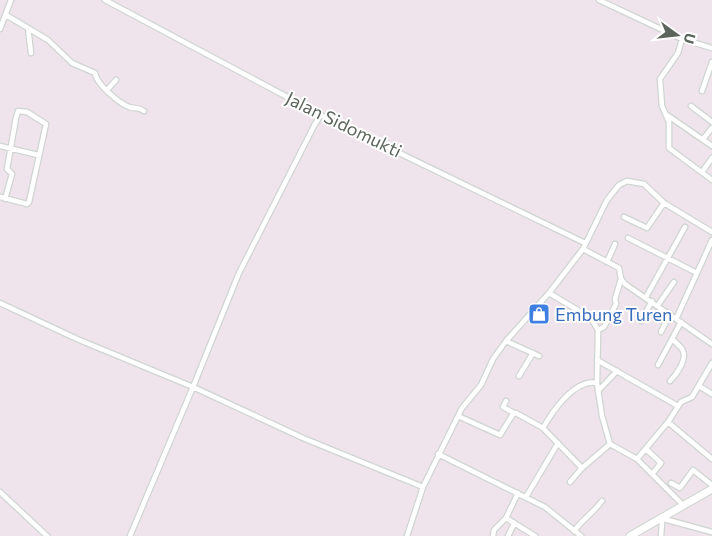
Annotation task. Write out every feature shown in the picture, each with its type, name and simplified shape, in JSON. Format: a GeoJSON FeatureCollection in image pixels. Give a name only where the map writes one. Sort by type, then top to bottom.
{"type":"FeatureCollection","features":[{"type":"Feature","properties":{"kind":"main road"},"geometry":{"type":"LineString","coordinates":[[630,536],[663,521],[683,505],[712,489]]}},
{"type":"Feature","properties":{"kind":"street"},"geometry":{"type":"LineString","coordinates":[[0,29],[11,0]]}},
{"type":"Feature","properties":{"kind":"street","name":"Jalan Sidomukti"},"geometry":{"type":"LineString","coordinates":[[105,0],[321,115],[585,243]]}},
{"type":"Feature","properties":{"kind":"street"},"geometry":{"type":"LineString","coordinates":[[599,0],[682,38],[712,48]]}},
{"type":"Feature","properties":{"kind":"street"},"geometry":{"type":"LineString","coordinates":[[6,14],[48,40],[72,63],[95,73],[96,81],[130,107],[138,107],[144,111]]}},
{"type":"Feature","properties":{"kind":"street"},"geometry":{"type":"LineString","coordinates":[[28,28],[31,53]]}},
{"type":"Feature","properties":{"kind":"street"},"geometry":{"type":"LineString","coordinates":[[682,38],[678,53],[660,79],[662,106],[669,122],[669,148],[712,180]]}},
{"type":"Feature","properties":{"kind":"street"},"geometry":{"type":"LineString","coordinates":[[702,91],[711,72],[712,62]]}},
{"type":"Feature","properties":{"kind":"street"},"geometry":{"type":"LineString","coordinates":[[107,90],[116,80]]}},
{"type":"Feature","properties":{"kind":"street"},"geometry":{"type":"LineString","coordinates":[[691,106],[712,122]]}},
{"type":"Feature","properties":{"kind":"street"},"geometry":{"type":"LineString","coordinates":[[24,111],[46,124],[28,203],[3,198],[12,174],[7,169],[11,149],[17,113],[24,111]]}},
{"type":"Feature","properties":{"kind":"street"},"geometry":{"type":"LineString","coordinates":[[130,536],[239,272],[321,115]]}},
{"type":"Feature","properties":{"kind":"street"},"geometry":{"type":"LineString","coordinates":[[667,115],[712,146]]}},
{"type":"Feature","properties":{"kind":"street"},"geometry":{"type":"LineString","coordinates":[[703,139],[712,128]]}},
{"type":"Feature","properties":{"kind":"street"},"geometry":{"type":"LineString","coordinates":[[0,146],[38,155]]}},
{"type":"Feature","properties":{"kind":"street"},"geometry":{"type":"LineString","coordinates":[[702,172],[712,158]]}},
{"type":"Feature","properties":{"kind":"street"},"geometry":{"type":"LineString","coordinates":[[408,536],[423,487],[462,408],[481,385],[493,359],[506,341],[549,293],[583,249],[606,200],[619,185],[627,181],[644,184],[664,203],[712,232]]}},
{"type":"Feature","properties":{"kind":"street"},"geometry":{"type":"LineString","coordinates":[[624,217],[647,228],[664,203]]}},
{"type":"Feature","properties":{"kind":"street"},"geometry":{"type":"LineString","coordinates":[[646,297],[685,227]]}},
{"type":"Feature","properties":{"kind":"street"},"geometry":{"type":"LineString","coordinates":[[628,238],[669,257],[697,273]]}},
{"type":"Feature","properties":{"kind":"street"},"geometry":{"type":"LineString","coordinates":[[676,319],[712,240]]}},
{"type":"Feature","properties":{"kind":"street"},"geometry":{"type":"LineString","coordinates":[[607,262],[615,244]]}},
{"type":"Feature","properties":{"kind":"street"},"geometry":{"type":"LineString","coordinates":[[583,249],[619,268],[621,279],[615,299],[616,304],[604,327],[598,330]]}},
{"type":"Feature","properties":{"kind":"street"},"geometry":{"type":"LineString","coordinates":[[621,279],[712,344]]}},
{"type":"Feature","properties":{"kind":"street"},"geometry":{"type":"LineString","coordinates":[[658,305],[674,282]]}},
{"type":"Feature","properties":{"kind":"street"},"geometry":{"type":"LineString","coordinates":[[549,293],[591,318],[598,330],[596,383],[602,416],[610,444],[637,460],[683,505]]}},
{"type":"Feature","properties":{"kind":"street"},"geometry":{"type":"LineString","coordinates":[[641,321],[652,301]]}},
{"type":"Feature","properties":{"kind":"street"},"geometry":{"type":"LineString","coordinates":[[0,304],[77,339],[193,387],[303,438],[423,487]]}},
{"type":"Feature","properties":{"kind":"street"},"geometry":{"type":"LineString","coordinates":[[616,304],[621,307]]}},
{"type":"Feature","properties":{"kind":"street"},"geometry":{"type":"LineString","coordinates":[[661,332],[670,314]]}},
{"type":"Feature","properties":{"kind":"street"},"geometry":{"type":"LineString","coordinates":[[658,365],[681,322]]}},
{"type":"Feature","properties":{"kind":"street"},"geometry":{"type":"LineString","coordinates":[[670,381],[676,375],[684,355],[683,349],[672,339]]}},
{"type":"Feature","properties":{"kind":"street"},"geometry":{"type":"LineString","coordinates":[[506,341],[539,356]]}},
{"type":"Feature","properties":{"kind":"street"},"geometry":{"type":"LineString","coordinates":[[519,376],[533,353]]}},
{"type":"Feature","properties":{"kind":"street"},"geometry":{"type":"LineString","coordinates":[[597,360],[678,406]]}},
{"type":"Feature","properties":{"kind":"street"},"geometry":{"type":"LineString","coordinates":[[637,460],[668,422],[678,406],[692,397],[712,363]]}},
{"type":"Feature","properties":{"kind":"street"},"geometry":{"type":"LineString","coordinates":[[598,391],[617,371]]}},
{"type":"Feature","properties":{"kind":"street"},"geometry":{"type":"LineString","coordinates":[[542,428],[574,389],[591,382],[596,383]]}},
{"type":"Feature","properties":{"kind":"street"},"geometry":{"type":"LineString","coordinates":[[699,386],[712,394]]}},
{"type":"Feature","properties":{"kind":"street"},"geometry":{"type":"LineString","coordinates":[[506,401],[503,407],[542,428],[582,468]]}},
{"type":"Feature","properties":{"kind":"street"},"geometry":{"type":"LineString","coordinates":[[458,416],[500,435],[514,413]]}},
{"type":"Feature","properties":{"kind":"street"},"geometry":{"type":"LineString","coordinates":[[668,422],[712,459]]}},
{"type":"Feature","properties":{"kind":"street"},"geometry":{"type":"LineString","coordinates":[[526,497],[558,443]]}},
{"type":"Feature","properties":{"kind":"street"},"geometry":{"type":"LineString","coordinates":[[570,482],[582,468],[610,444]]}},
{"type":"Feature","properties":{"kind":"street"},"geometry":{"type":"LineString","coordinates":[[646,449],[661,463],[652,474]]}},
{"type":"Feature","properties":{"kind":"street"},"geometry":{"type":"LineString","coordinates":[[438,454],[546,507],[581,536]]}},
{"type":"Feature","properties":{"kind":"street"},"geometry":{"type":"LineString","coordinates":[[671,483],[680,488],[693,470],[712,485]]}},
{"type":"Feature","properties":{"kind":"street"},"geometry":{"type":"LineString","coordinates":[[0,492],[47,536]]}},
{"type":"Feature","properties":{"kind":"street"},"geometry":{"type":"LineString","coordinates":[[493,536],[494,530],[506,518],[518,493]]}},
{"type":"Feature","properties":{"kind":"street"},"geometry":{"type":"LineString","coordinates":[[574,531],[583,518],[590,517],[602,501]]}},
{"type":"Feature","properties":{"kind":"street"},"geometry":{"type":"LineString","coordinates":[[506,518],[535,536]]}},
{"type":"Feature","properties":{"kind":"street"},"geometry":{"type":"LineString","coordinates":[[661,536],[663,521],[708,533]]}},
{"type":"Feature","properties":{"kind":"street"},"geometry":{"type":"LineString","coordinates":[[508,536],[514,524]]}},
{"type":"Feature","properties":{"kind":"place","name":"Embung Turen"},"geometry":{"type":"Point","coordinates":[539,314]}}]}
